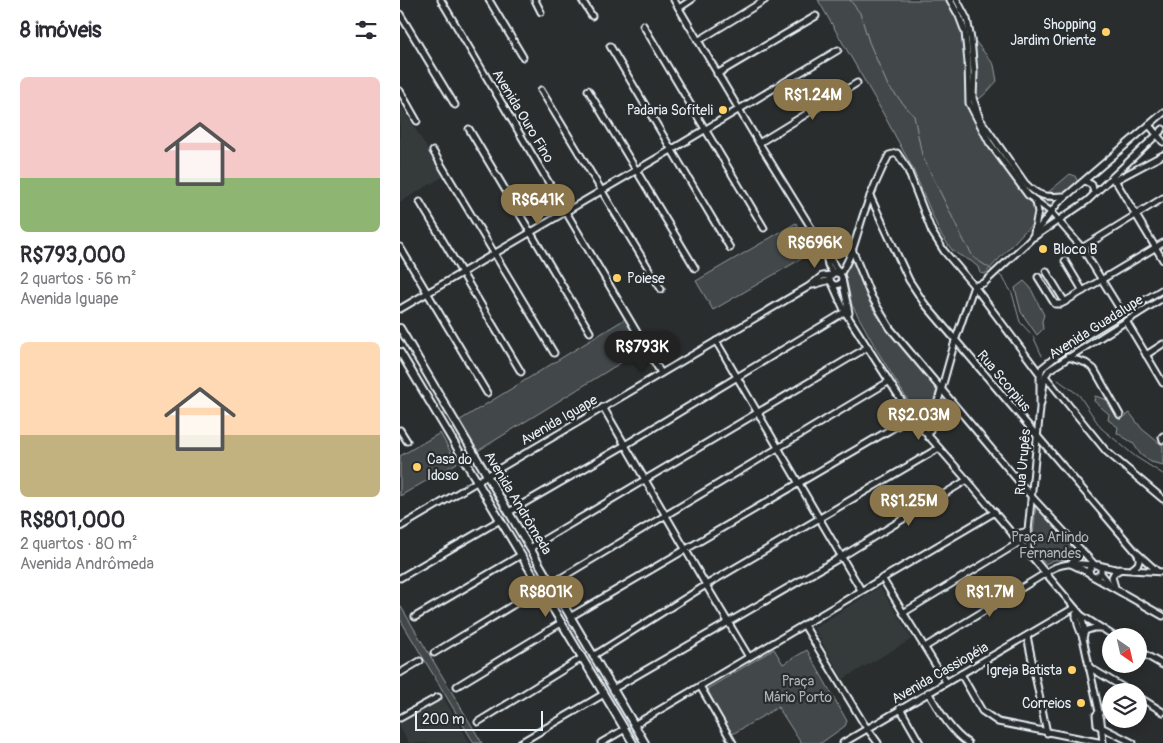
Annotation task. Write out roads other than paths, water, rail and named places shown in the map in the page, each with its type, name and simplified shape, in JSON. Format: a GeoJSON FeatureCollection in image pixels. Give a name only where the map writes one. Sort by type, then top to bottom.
{"type":"FeatureCollection","features":[{"type":"Feature","properties":{"kind":"main road","name":"Avenida Andrômeda"},"geometry":{"type":"LineString","coordinates":[[400,328],[645,743]]}},
{"type":"Feature","properties":{"kind":"main road","name":"Avenida Andrômeda"},"geometry":{"type":"LineString","coordinates":[[400,352],[633,743]]}},
{"type":"Feature","properties":{"kind":"main road"},"geometry":{"type":"LineString","coordinates":[[435,411],[445,423],[449,423],[453,417]]}},
{"type":"Feature","properties":{"kind":"main road"},"geometry":{"type":"LineString","coordinates":[[449,434],[455,431],[467,442]]}},
{"type":"Feature","properties":{"kind":"main road"},"geometry":{"type":"LineString","coordinates":[[501,522],[510,527],[517,525]]}},
{"type":"Feature","properties":{"kind":"main road"},"geometry":{"type":"LineString","coordinates":[[510,536],[524,537]]}},
{"type":"Feature","properties":{"kind":"main road"},"geometry":{"type":"LineString","coordinates":[[594,677],[602,672]]}},
{"type":"Feature","properties":{"kind":"street","name":"Avenida Ouro Fino"},"geometry":{"type":"LineString","coordinates":[[441,0],[661,373]]}},
{"type":"Feature","properties":{"kind":"street"},"geometry":{"type":"LineString","coordinates":[[489,0],[523,57]]}},
{"type":"Feature","properties":{"kind":"street"},"geometry":{"type":"LineString","coordinates":[[534,0],[542,12]]}},
{"type":"Feature","properties":{"kind":"street"},"geometry":{"type":"LineString","coordinates":[[582,0],[592,16]]}},
{"type":"Feature","properties":{"kind":"street"},"geometry":{"type":"LineString","coordinates":[[674,0],[826,255],[834,264],[835,277],[847,313],[888,382],[928,437],[995,512],[1077,613],[1101,628]]}},
{"type":"Feature","properties":{"kind":"street"},"geometry":{"type":"LineString","coordinates":[[679,8],[691,0]]}},
{"type":"Feature","properties":{"kind":"street"},"geometry":{"type":"LineString","coordinates":[[698,41],[765,0]]}},
{"type":"Feature","properties":{"kind":"street"},"geometry":{"type":"LineString","coordinates":[[950,0],[965,32],[970,107],[988,142],[1028,195],[1051,212],[1082,248],[1123,314]]}},
{"type":"Feature","properties":{"kind":"street"},"geometry":{"type":"LineString","coordinates":[[956,0],[967,19],[974,72],[972,98],[980,119],[1033,192],[1050,196],[1067,196]]}},
{"type":"Feature","properties":{"kind":"street"},"geometry":{"type":"LineString","coordinates":[[400,14],[455,105]]}},
{"type":"Feature","properties":{"kind":"street"},"geometry":{"type":"LineString","coordinates":[[717,74],[816,16]]}},
{"type":"Feature","properties":{"kind":"street"},"geometry":{"type":"LineString","coordinates":[[643,25],[764,228]]}},
{"type":"Feature","properties":{"kind":"street"},"geometry":{"type":"LineString","coordinates":[[610,46],[730,248]]}},
{"type":"Feature","properties":{"kind":"street"},"geometry":{"type":"LineString","coordinates":[[400,309],[838,50]]}},
{"type":"Feature","properties":{"kind":"street"},"geometry":{"type":"LineString","coordinates":[[759,143],[857,83]]}},
{"type":"Feature","properties":{"kind":"street"},"geometry":{"type":"LineString","coordinates":[[541,90],[661,289]]}},
{"type":"Feature","properties":{"kind":"street"},"geometry":{"type":"LineString","coordinates":[[588,90],[695,268]]}},
{"type":"Feature","properties":{"kind":"street"},"geometry":{"type":"LineString","coordinates":[[400,91],[418,121]]}},
{"type":"Feature","properties":{"kind":"street"},"geometry":{"type":"LineString","coordinates":[[1032,238],[1051,212],[1067,196],[1163,113]]}},
{"type":"Feature","properties":{"kind":"street"},"geometry":{"type":"LineString","coordinates":[[1149,125],[1163,142]]}},
{"type":"Feature","properties":{"kind":"street"},"geometry":{"type":"LineString","coordinates":[[469,129],[590,332]]}},
{"type":"Feature","properties":{"kind":"street"},"geometry":{"type":"LineString","coordinates":[[974,286],[984,283],[1032,238],[1074,211],[1107,183],[1112,176],[1163,129]]}},
{"type":"Feature","properties":{"kind":"street"},"geometry":{"type":"LineString","coordinates":[[433,151],[554,353]]}},
{"type":"Feature","properties":{"kind":"street"},"geometry":{"type":"LineString","coordinates":[[835,277],[848,263],[870,196],[889,155],[898,153],[907,168],[917,198],[932,232],[949,257],[1106,451],[1163,499]]}},
{"type":"Feature","properties":{"kind":"street"},"geometry":{"type":"LineString","coordinates":[[1107,183],[1163,155]]}},
{"type":"Feature","properties":{"kind":"street"},"geometry":{"type":"LineString","coordinates":[[1115,180],[1163,260]]}},
{"type":"Feature","properties":{"kind":"street"},"geometry":{"type":"LineString","coordinates":[[1085,181],[1092,184],[1094,193]]}},
{"type":"Feature","properties":{"kind":"street","name":"Rua Scorpius"},"geometry":{"type":"LineString","coordinates":[[870,196],[909,280],[924,303],[1037,438],[1136,552],[1157,572]]}},
{"type":"Feature","properties":{"kind":"street"},"geometry":{"type":"LineString","coordinates":[[1082,248],[1163,198]]}},
{"type":"Feature","properties":{"kind":"street"},"geometry":{"type":"LineString","coordinates":[[420,202],[521,372]]}},
{"type":"Feature","properties":{"kind":"street"},"geometry":{"type":"LineString","coordinates":[[1032,238],[1038,212],[1036,202]]}},
{"type":"Feature","properties":{"kind":"street"},"geometry":{"type":"LineString","coordinates":[[865,210],[879,212]]}},
{"type":"Feature","properties":{"kind":"street"},"geometry":{"type":"LineString","coordinates":[[1038,277],[1056,304],[1061,304],[1163,243]]}},
{"type":"Feature","properties":{"kind":"street"},"geometry":{"type":"LineString","coordinates":[[400,247],[487,393]]}},
{"type":"Feature","properties":{"kind":"street"},"geometry":{"type":"LineString","coordinates":[[852,248],[871,296],[890,328],[1031,496],[1081,550],[1098,576],[1101,572],[1115,568]]}},
{"type":"Feature","properties":{"kind":"street"},"geometry":{"type":"LineString","coordinates":[[1064,261],[1083,290]]}},
{"type":"Feature","properties":{"kind":"street"},"geometry":{"type":"LineString","coordinates":[[1046,271],[1065,302]]}},
{"type":"Feature","properties":{"kind":"street"},"geometry":{"type":"LineString","coordinates":[[835,277],[847,313]]}},
{"type":"Feature","properties":{"kind":"street","name":"Avenida Iguape"},"geometry":{"type":"LineString","coordinates":[[400,527],[808,287],[835,277]]}},
{"type":"Feature","properties":{"kind":"street"},"geometry":{"type":"LineString","coordinates":[[928,437],[954,341],[974,286]]}},
{"type":"Feature","properties":{"kind":"street","name":"Avenida Guadalupe"},"geometry":{"type":"LineString","coordinates":[[1040,408],[1042,368],[1069,346],[1163,289]]}},
{"type":"Feature","properties":{"kind":"street","name":"Avenida Guadalupe"},"geometry":{"type":"LineString","coordinates":[[1043,375],[1068,357],[1163,298]]}},
{"type":"Feature","properties":{"kind":"street"},"geometry":{"type":"LineString","coordinates":[[509,512],[847,313]]}},
{"type":"Feature","properties":{"kind":"street"},"geometry":{"type":"LineString","coordinates":[[1126,321],[1163,383]]}},
{"type":"Feature","properties":{"kind":"street"},"geometry":{"type":"LineString","coordinates":[[716,341],[756,413],[861,590]]}},
{"type":"Feature","properties":{"kind":"street"},"geometry":{"type":"LineString","coordinates":[[1146,355],[1163,344]]}},
{"type":"Feature","properties":{"kind":"street"},"geometry":{"type":"LineString","coordinates":[[1069,346],[1066,352],[1068,357],[1086,363],[1094,369],[1120,414]]}},
{"type":"Feature","properties":{"kind":"street"},"geometry":{"type":"LineString","coordinates":[[530,548],[868,347]]}},
{"type":"Feature","properties":{"kind":"street"},"geometry":{"type":"LineString","coordinates":[[551,584],[888,382]]}},
{"type":"Feature","properties":{"kind":"street"},"geometry":{"type":"LineString","coordinates":[[603,407],[749,657]]}},
{"type":"Feature","properties":{"kind":"street","name":"Rua Urupês"},"geometry":{"type":"LineString","coordinates":[[1028,552],[1028,530],[1040,408]]}},
{"type":"Feature","properties":{"kind":"street"},"geometry":{"type":"LineString","coordinates":[[570,617],[912,417]]}},
{"type":"Feature","properties":{"kind":"street"},"geometry":{"type":"LineString","coordinates":[[400,430],[407,441]]}},
{"type":"Feature","properties":{"kind":"street"},"geometry":{"type":"LineString","coordinates":[[593,656],[706,585],[939,448]]}},
{"type":"Feature","properties":{"kind":"street"},"geometry":{"type":"LineString","coordinates":[[613,689],[841,557],[967,480]]}},
{"type":"Feature","properties":{"kind":"street"},"geometry":{"type":"LineString","coordinates":[[634,725],[995,512]]}},
{"type":"Feature","properties":{"kind":"street"},"geometry":{"type":"LineString","coordinates":[[400,578],[501,522]]}},
{"type":"Feature","properties":{"kind":"street"},"geometry":{"type":"LineString","coordinates":[[1014,535],[1028,530]]}},
{"type":"Feature","properties":{"kind":"street"},"geometry":{"type":"LineString","coordinates":[[903,613],[1020,542]]}},
{"type":"Feature","properties":{"kind":"street"},"geometry":{"type":"LineString","coordinates":[[1070,564],[1078,558],[1081,550]]}},
{"type":"Feature","properties":{"kind":"street"},"geometry":{"type":"LineString","coordinates":[[1081,550],[1084,564]]}},
{"type":"Feature","properties":{"kind":"street"},"geometry":{"type":"LineString","coordinates":[[1132,569],[1139,564],[1140,559],[1136,552]]}},
{"type":"Feature","properties":{"kind":"street"},"geometry":{"type":"LineString","coordinates":[[415,617],[521,556]]}},
{"type":"Feature","properties":{"kind":"street"},"geometry":{"type":"LineString","coordinates":[[1070,564],[1101,572],[1110,585]]}},
{"type":"Feature","properties":{"kind":"street"},"geometry":{"type":"LineString","coordinates":[[924,647],[1057,565],[1084,564],[1093,569],[1117,590],[1163,616]]}},
{"type":"Feature","properties":{"kind":"street"},"geometry":{"type":"LineString","coordinates":[[1093,569],[1115,568],[1163,572]]}},
{"type":"Feature","properties":{"kind":"street"},"geometry":{"type":"LineString","coordinates":[[1117,590],[1112,577],[1114,573],[1122,569]]}},
{"type":"Feature","properties":{"kind":"street"},"geometry":{"type":"LineString","coordinates":[[882,578],[946,682]]}},
{"type":"Feature","properties":{"kind":"street"},"geometry":{"type":"LineString","coordinates":[[434,653],[541,588]]}},
{"type":"Feature","properties":{"kind":"street"},"geometry":{"type":"LineString","coordinates":[[1077,613],[1099,712],[1096,715],[1097,725],[1133,743]]}},
{"type":"Feature","properties":{"kind":"street","name":"Avenida Cassiopéia"},"geometry":{"type":"LineString","coordinates":[[843,743],[1026,636],[1077,613]]}},
{"type":"Feature","properties":{"kind":"street"},"geometry":{"type":"LineString","coordinates":[[457,686],[561,623]]}},
{"type":"Feature","properties":{"kind":"street"},"geometry":{"type":"LineString","coordinates":[[804,625],[878,743]]}},
{"type":"Feature","properties":{"kind":"street"},"geometry":{"type":"LineString","coordinates":[[1083,634],[1094,628],[1101,628]]}},
{"type":"Feature","properties":{"kind":"street"},"geometry":{"type":"LineString","coordinates":[[1026,636],[1047,733]]}},
{"type":"Feature","properties":{"kind":"street"},"geometry":{"type":"LineString","coordinates":[[1148,656],[1163,665]]}},
{"type":"Feature","properties":{"kind":"street"},"geometry":{"type":"LineString","coordinates":[[478,722],[582,658]]}},
{"type":"Feature","properties":{"kind":"street"},"geometry":{"type":"LineString","coordinates":[[400,673],[420,661]]}},
{"type":"Feature","properties":{"kind":"street"},"geometry":{"type":"LineString","coordinates":[[1089,667],[1116,683]]}},
{"type":"Feature","properties":{"kind":"street"},"geometry":{"type":"LineString","coordinates":[[961,674],[982,711],[998,722],[1103,743],[1101,726]]}},
{"type":"Feature","properties":{"kind":"street"},"geometry":{"type":"LineString","coordinates":[[700,686],[733,743]]}},
{"type":"Feature","properties":{"kind":"street"},"geometry":{"type":"LineString","coordinates":[[928,692],[946,721],[968,743]]}},
{"type":"Feature","properties":{"kind":"street"},"geometry":{"type":"LineString","coordinates":[[520,743],[604,694]]}},
{"type":"Feature","properties":{"kind":"street"},"geometry":{"type":"LineString","coordinates":[[400,718],[438,697]]}},
{"type":"Feature","properties":{"kind":"street"},"geometry":{"type":"LineString","coordinates":[[1147,702],[1163,712]]}},
{"type":"Feature","properties":{"kind":"street"},"geometry":{"type":"LineString","coordinates":[[900,708],[920,743]]}},
{"type":"Feature","properties":{"kind":"street"},"geometry":{"type":"LineString","coordinates":[[601,743],[625,729]]}},
{"type":"Feature","properties":{"kind":"waterway"},"geometry":{"type":"LineString","coordinates":[[850,0],[860,13],[869,42],[888,86],[914,116],[922,155],[964,241],[974,258],[994,271]]}},
{"type":"Feature","properties":{"kind":"waterway"},"geometry":{"type":"LineString","coordinates":[[997,273],[1003,278],[1012,293],[1020,322],[1033,336],[1042,356]]}},
{"type":"Feature","properties":{"kind":"waterway"},"geometry":{"type":"LineString","coordinates":[[1058,380],[1079,395],[1101,428],[1136,457],[1163,474]]}},
{"type":"Feature","properties":{"kind":"place","name":"Shopping Jardim Oriente"},"geometry":{"type":"Point","coordinates":[1106,32]}},
{"type":"Feature","properties":{"kind":"place","name":"Padaria Sofiteli"},"geometry":{"type":"Point","coordinates":[723,110]}},
{"type":"Feature","properties":{"kind":"place","name":"Bloco B"},"geometry":{"type":"Point","coordinates":[1043,249]}},
{"type":"Feature","properties":{"kind":"place","name":"Poiese"},"geometry":{"type":"Point","coordinates":[617,278]}},
{"type":"Feature","properties":{"kind":"place","name":"Casa do Idoso"},"geometry":{"type":"Point","coordinates":[417,467]}},
{"type":"Feature","properties":{"kind":"place","name":"Igreja Batista"},"geometry":{"type":"Point","coordinates":[1072,670]}},
{"type":"Feature","properties":{"kind":"place","name":"Correios"},"geometry":{"type":"Point","coordinates":[1081,703]}},
{"type":"Feature","properties":{"kind":"park label","name":"Praça Arlindo Fernandes"},"geometry":{"type":"Point","coordinates":[1050,546]}},
{"type":"Feature","properties":{"kind":"park label","name":"Praça Mário Porto"},"geometry":{"type":"Point","coordinates":[798,690]}}]}
